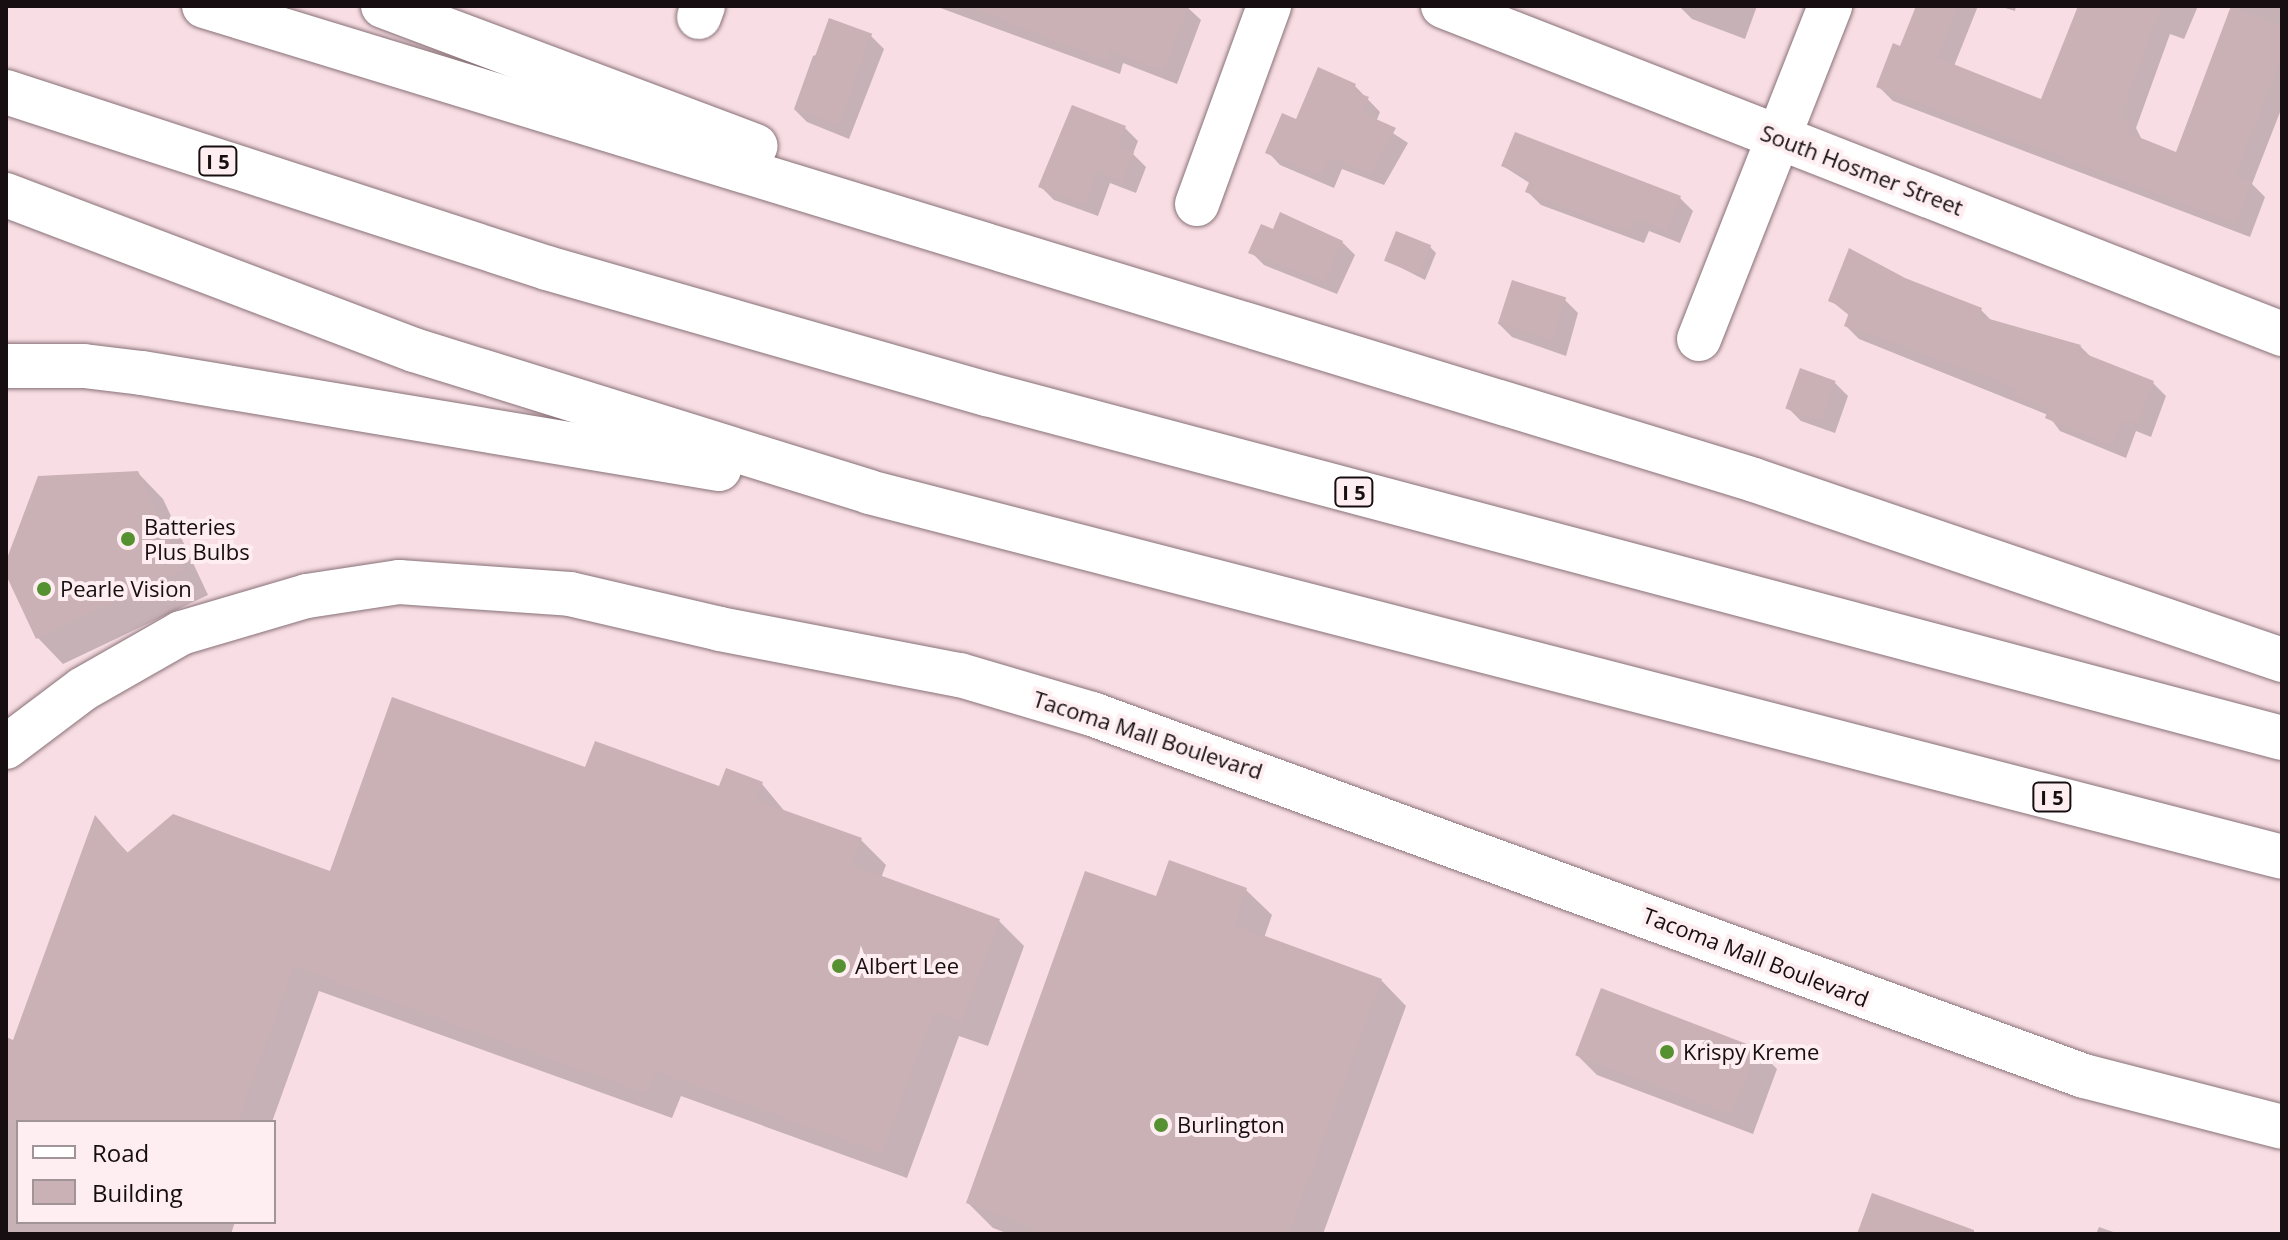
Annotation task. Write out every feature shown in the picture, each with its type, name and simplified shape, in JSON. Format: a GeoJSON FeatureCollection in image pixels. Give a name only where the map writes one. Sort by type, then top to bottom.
{"type":"FeatureCollection","features":[{"type":"Feature","properties":{"kind":"main road"},"geometry":{"type":"LineString","coordinates":[[204,6],[1868,516],[2282,660]]}},
{"type":"Feature","properties":{"kind":"main road"},"geometry":{"type":"LineString","coordinates":[[383,6],[1189,307]]}},
{"type":"Feature","properties":{"kind":"main road"},"geometry":{"type":"LineString","coordinates":[[1197,204],[1269,6]]}},
{"type":"Feature","properties":{"kind":"main road","name":"South Hosmer Street"},"geometry":{"type":"LineString","coordinates":[[1443,6],[2281,331]]}},
{"type":"Feature","properties":{"kind":"main road"},"geometry":{"type":"LineString","coordinates":[[1699,339],[1830,6]]}},
{"type":"Feature","properties":{"kind":"main road","name":"I 5"},"geometry":{"type":"LineString","coordinates":[[6,92],[547,268],[972,390],[2282,738]]}},
{"type":"Feature","properties":{"kind":"main road","name":"I 5"},"geometry":{"type":"LineString","coordinates":[[6,195],[414,350],[869,492],[2282,857]]}},
{"type":"Feature","properties":{"kind":"main road"},"geometry":{"type":"LineString","coordinates":[[6,366],[84,366],[142,373],[869,492]]}},
{"type":"Feature","properties":{"kind":"main road","name":"Tacoma Mall Boulevard"},"geometry":{"type":"LineString","coordinates":[[6,747],[71,696],[181,633],[307,596],[399,582],[570,594],[720,629],[960,675],[1092,714],[2084,1076],[2282,1127]]}},
{"type":"Feature","properties":{"kind":"building"},"geometry":{"type":"Polygon","coordinates":[[[966,6],[1189,6],[1164,72],[1110,51],[1107,62],[966,6]]]}},
{"type":"Feature","properties":{"kind":"building"},"geometry":{"type":"Polygon","coordinates":[[[1916,6],[1958,6],[1938,58],[2041,99],[2078,6],[2162,6],[2121,116],[2131,120],[2126,132],[2176,152],[2231,6],[2282,25],[2282,57],[2236,175],[2252,181],[2236,224],[1876,87],[1893,43],[1900,46],[1916,6]]]}},
{"type":"Feature","properties":{"kind":"building"},"geometry":{"type":"Polygon","coordinates":[[[829,18],[872,34],[839,126],[795,110],[829,18]]]}},
{"type":"Feature","properties":{"kind":"building"},"geometry":{"type":"Polygon","coordinates":[[[1318,67],[1356,84],[1353,91],[1369,97],[1363,109],[1367,115],[1396,128],[1371,174],[1329,158],[1321,176],[1265,153],[1282,113],[1296,119],[1318,67]]]}},
{"type":"Feature","properties":{"kind":"building"},"geometry":{"type":"Polygon","coordinates":[[[1072,105],[1126,126],[1119,146],[1134,152],[1123,182],[1097,171],[1085,205],[1038,187],[1072,105]]]}},
{"type":"Feature","properties":{"kind":"building"},"geometry":{"type":"Polygon","coordinates":[[[1515,132],[1681,196],[1667,232],[1636,219],[1631,231],[1611,226],[1525,192],[1531,178],[1501,166],[1515,132]]]}},
{"type":"Feature","properties":{"kind":"building"},"geometry":{"type":"Polygon","coordinates":[[[1280,212],[1343,241],[1324,282],[1248,253],[1261,224],[1273,229],[1280,212]]]}},
{"type":"Feature","properties":{"kind":"building"},"geometry":{"type":"Polygon","coordinates":[[[1396,231],[1431,245],[1419,275],[1384,261],[1396,231]]]}},
{"type":"Feature","properties":{"kind":"building"},"geometry":{"type":"Polygon","coordinates":[[[1849,248],[1905,278],[1982,308],[1979,316],[2081,345],[2078,351],[2154,381],[2138,425],[2123,420],[2113,447],[2045,418],[2048,409],[2013,395],[2015,390],[2001,382],[1844,326],[1850,310],[1828,301],[1849,248]]]}},
{"type":"Feature","properties":{"kind":"building"},"geometry":{"type":"Polygon","coordinates":[[[1512,280],[1566,298],[1552,341],[1498,324],[1512,280]]]}},
{"type":"Feature","properties":{"kind":"building"},"geometry":{"type":"Polygon","coordinates":[[[1800,368],[1836,381],[1821,421],[1785,408],[1800,368]]]}},
{"type":"Feature","properties":{"kind":"building"},"geometry":{"type":"Polygon","coordinates":[[[138,471],[184,570],[36,639],[6,575],[6,561],[38,476],[138,471]]]}},
{"type":"Feature","properties":{"kind":"building"},"geometry":{"type":"Polygon","coordinates":[[[392,697],[585,767],[595,741],[719,786],[726,768],[763,782],[756,800],[862,838],[852,865],[1000,919],[962,1022],[934,1012],[882,1154],[656,1072],[647,1094],[294,967],[239,1120],[6,1122],[6,1037],[13,1040],[95,815],[127,853],[173,814],[330,871],[392,697]]]}},
{"type":"Feature","properties":{"kind":"building","name":"Burlington"},"geometry":{"type":"Polygon","coordinates":[[[1169,860],[1247,888],[1235,925],[1382,979],[1289,1234],[1031,1234],[1033,1228],[966,1203],[1085,871],[1156,896],[1169,860]]]}},
{"type":"Feature","properties":{"kind":"building","name":"Krispy Kreme"},"geometry":{"type":"Polygon","coordinates":[[[1601,988],[1758,1048],[1732,1115],[1575,1055],[1601,988]]]}},
{"type":"Feature","properties":{"kind":"building"},"geometry":{"type":"Polygon","coordinates":[[[1872,1193],[1974,1230],[1974,1234],[1857,1234],[1872,1193]]]}},
{"type":"Feature","properties":{"kind":"place","name":"Batteries Plus Bulbs"},"geometry":{"type":"Point","coordinates":[128,539]}},
{"type":"Feature","properties":{"kind":"place","name":"Pearle Vision"},"geometry":{"type":"Point","coordinates":[44,589]}},
{"type":"Feature","properties":{"kind":"place","name":"Albert Lee"},"geometry":{"type":"Point","coordinates":[839,966]}},
{"type":"Feature","properties":{"kind":"place","name":"Krispy Kreme"},"geometry":{"type":"Point","coordinates":[1667,1052]}},
{"type":"Feature","properties":{"kind":"place","name":"Burlington"},"geometry":{"type":"Point","coordinates":[1161,1125]}}]}
